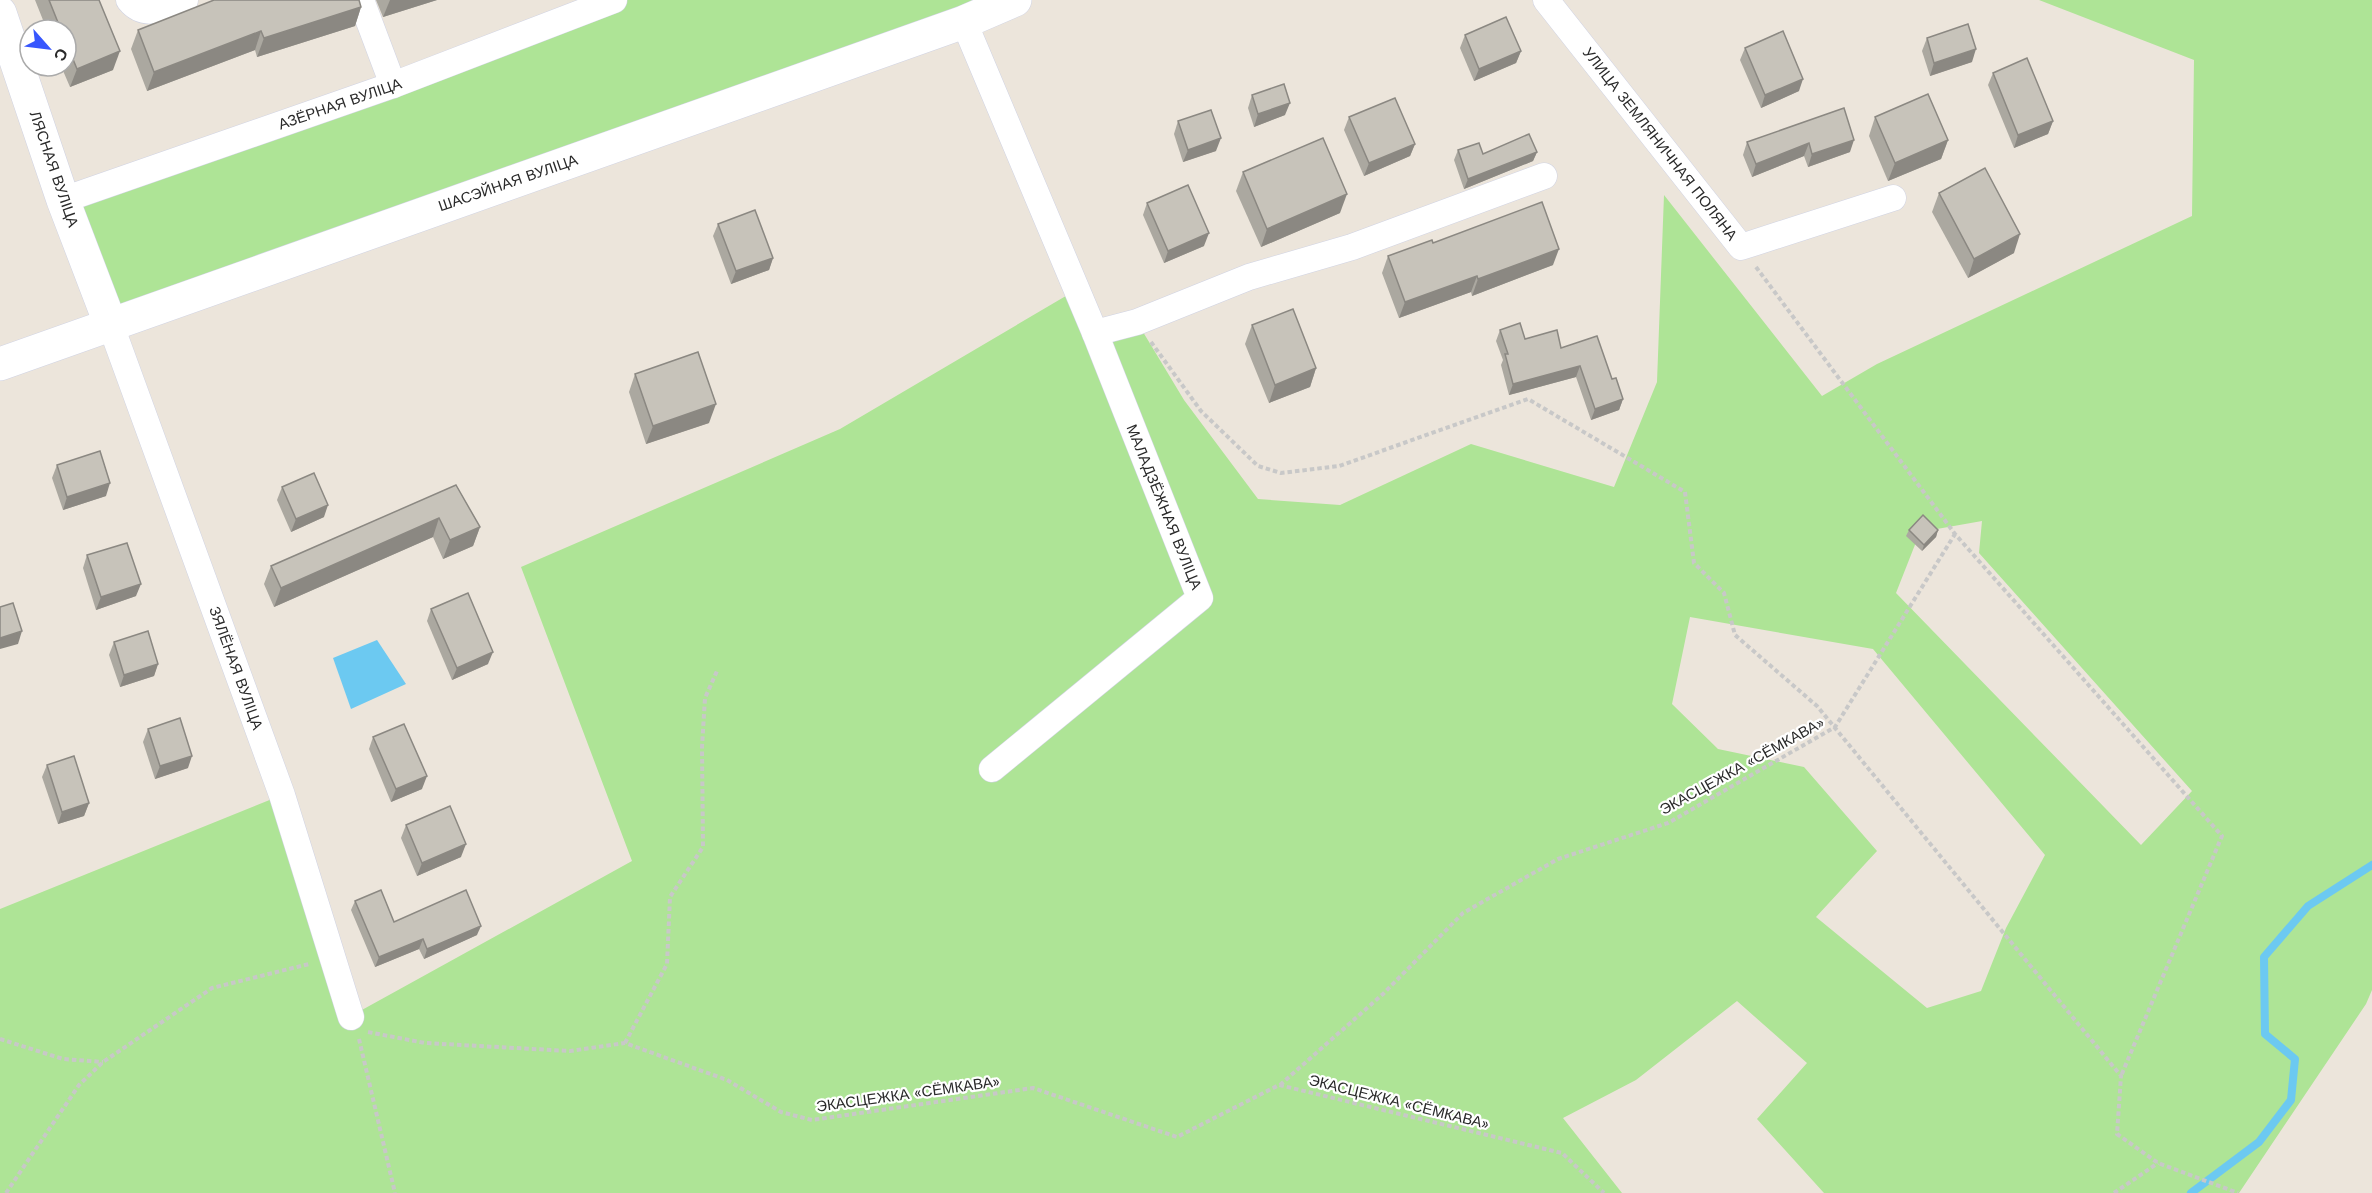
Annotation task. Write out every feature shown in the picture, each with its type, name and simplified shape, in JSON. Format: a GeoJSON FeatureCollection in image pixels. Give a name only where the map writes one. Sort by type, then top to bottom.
{"type":"FeatureCollection","features":[{"type":"Feature","properties":{"kind":"main road","name":"ШАСЭЙНАЯ ВУЛІЦА"},"geometry":{"type":"LineString","coordinates":[[0,364],[110,323],[964,22],[1016,0]]}},
{"type":"Feature","properties":{"kind":"main road","name":"ЛЯСНАЯ ВУЛІЦА"},"geometry":{"type":"LineString","coordinates":[[0,13],[63,200],[110,323]]}},
{"type":"Feature","properties":{"kind":"street"},"geometry":{"type":"LineString","coordinates":[[129,0],[140,10],[150,12],[185,0]]}},
{"type":"Feature","properties":{"kind":"street"},"geometry":{"type":"LineString","coordinates":[[361,0],[393,86]]}},
{"type":"Feature","properties":{"kind":"street","name":"АЗЁРНАЯ ВУЛІЦА"},"geometry":{"type":"LineString","coordinates":[[63,200],[393,86],[614,0]]}},
{"type":"Feature","properties":{"kind":"street","name":"УЛИЦА ЗЕМЛЯНИЧНАЯ ПОЛЯНА"},"geometry":{"type":"LineString","coordinates":[[1546,0],[1741,247],[1893,198]]}},
{"type":"Feature","properties":{"kind":"street","name":"МАЛАДЗЁЖНАЯ ВУЛІЦА"},"geometry":{"type":"LineString","coordinates":[[964,22],[1095,333],[1200,598],[992,769]]}},
{"type":"Feature","properties":{"kind":"street"},"geometry":{"type":"LineString","coordinates":[[1095,333],[1137,322],[1249,277],[1352,247],[1544,176]]}},
{"type":"Feature","properties":{"kind":"street","name":"ЗЯЛЁНАЯ ВУЛІЦА"},"geometry":{"type":"LineString","coordinates":[[110,323],[282,795],[354,1024]]}},
{"type":"Feature","properties":{"kind":"path"},"geometry":{"type":"LineString","coordinates":[[1741,247],[1955,534],[2222,836],[2121,1076],[2117,1134],[2158,1163],[2238,1193]]}},
{"type":"Feature","properties":{"kind":"path"},"geometry":{"type":"LineString","coordinates":[[1137,322],[1201,411],[1258,466],[1281,473],[1339,466],[1528,399],[1685,492],[1694,564],[1724,593],[1735,634],[1817,706],[1835,727],[1955,534]]}},
{"type":"Feature","properties":{"kind":"path"},"geometry":{"type":"LineString","coordinates":[[625,1043],[667,964],[670,897],[703,846],[702,747],[705,698],[717,671]]}},
{"type":"Feature","properties":{"kind":"path","name":"ЭКАСЦЕЖКА «СЁМКАВА»"},"geometry":{"type":"LineString","coordinates":[[354,1024],[425,1043],[570,1051],[625,1043],[727,1080],[781,1112],[812,1120],[1032,1088],[1177,1137],[1279,1085],[1383,994],[1463,913],[1558,859],[1668,823],[1835,727],[2121,1076]]}},
{"type":"Feature","properties":{"kind":"path"},"geometry":{"type":"LineString","coordinates":[[6,1193],[79,1085],[104,1062],[212,988],[333,958]]}},
{"type":"Feature","properties":{"kind":"path"},"geometry":{"type":"LineString","coordinates":[[354,1024],[395,1193]]}},
{"type":"Feature","properties":{"kind":"path"},"geometry":{"type":"LineString","coordinates":[[0,1039],[63,1059],[104,1062]]}},
{"type":"Feature","properties":{"kind":"path","name":"ЭКАСЦЕЖКА «СЁМКАВА»"},"geometry":{"type":"LineString","coordinates":[[1279,1085],[1562,1153],[1604,1193]]}},
{"type":"Feature","properties":{"kind":"path"},"geometry":{"type":"LineString","coordinates":[[2114,1193],[2158,1163]]}},
{"type":"Feature","properties":{"kind":"green space"},"geometry":{"type":"Polygon","coordinates":[[[614,0],[1004,0],[110,323],[63,200],[614,0]]]}},
{"type":"Feature","properties":{"kind":"green space"},"geometry":{"type":"Polygon","coordinates":[[[2039,0],[2372,0],[2372,990],[2366,1004],[2239,1193],[1824,1193],[1757,1119],[1807,1063],[1737,1001],[1636,1080],[1563,1118],[1622,1193],[0,1193],[0,909],[282,795],[351,1016],[632,861],[521,567],[840,429],[1076,290],[1095,333],[1137,322],[1184,400],[1258,499],[1340,505],[1471,444],[1614,487],[1657,382],[1664,195],[1822,396],[1877,364],[2192,216],[2194,60],[2039,0]],[[1982,521],[1920,532],[1896,593],[2141,845],[2192,791],[1979,553],[1982,521]],[[1690,617],[1672,704],[1718,749],[1804,767],[1877,851],[1816,917],[1927,1008],[1981,991],[2006,928],[2045,855],[1873,649],[1690,617]]]}},
{"type":"Feature","properties":{"kind":"water"},"geometry":{"type":"Polygon","coordinates":[[[377,640],[406,684],[351,709],[333,658],[377,640]]]}},
{"type":"Feature","properties":{"kind":"building"},"geometry":{"type":"Polygon","coordinates":[[[49,0],[99,0],[120,51],[78,69],[78,18],[56,18],[49,0]]]}},
{"type":"Feature","properties":{"kind":"building"},"geometry":{"type":"Polygon","coordinates":[[[214,0],[359,0],[361,7],[264,38],[261,31],[154,72],[138,30],[214,0]]]}},
{"type":"Feature","properties":{"kind":"building"},"geometry":{"type":"Polygon","coordinates":[[[1506,17],[1521,51],[1479,69],[1465,35],[1506,17]]]}},
{"type":"Feature","properties":{"kind":"building"},"geometry":{"type":"Polygon","coordinates":[[[1968,24],[1976,49],[1934,63],[1927,38],[1968,24]]]}},
{"type":"Feature","properties":{"kind":"building"},"geometry":{"type":"Polygon","coordinates":[[[1783,31],[1803,79],[1765,95],[1745,48],[1783,31]]]}},
{"type":"Feature","properties":{"kind":"building"},"geometry":{"type":"Polygon","coordinates":[[[2027,58],[2053,121],[2018,135],[1993,73],[2027,58]]]}},
{"type":"Feature","properties":{"kind":"building"},"geometry":{"type":"Polygon","coordinates":[[[1284,84],[1290,103],[1258,114],[1252,95],[1284,84]]]}},
{"type":"Feature","properties":{"kind":"building"},"geometry":{"type":"Polygon","coordinates":[[[1928,94],[1948,140],[1895,163],[1875,117],[1928,94]]]}},
{"type":"Feature","properties":{"kind":"building"},"geometry":{"type":"Polygon","coordinates":[[[1395,98],[1415,144],[1369,163],[1349,117],[1395,98]]]}},
{"type":"Feature","properties":{"kind":"building"},"geometry":{"type":"Polygon","coordinates":[[[1844,108],[1854,140],[1812,154],[1809,143],[1756,164],[1747,142],[1844,108]]]}},
{"type":"Feature","properties":{"kind":"building"},"geometry":{"type":"Polygon","coordinates":[[[1211,110],[1221,138],[1188,150],[1178,121],[1211,110]]]}},
{"type":"Feature","properties":{"kind":"building"},"geometry":{"type":"Polygon","coordinates":[[[1529,134],[1537,152],[1468,179],[1458,150],[1479,143],[1483,154],[1529,134]]]}},
{"type":"Feature","properties":{"kind":"building"},"geometry":{"type":"Polygon","coordinates":[[[1323,138],[1347,194],[1267,229],[1243,172],[1323,138]]]}},
{"type":"Feature","properties":{"kind":"building"},"geometry":{"type":"Polygon","coordinates":[[[1985,168],[2020,234],[1974,259],[1939,193],[1985,168]]]}},
{"type":"Feature","properties":{"kind":"building"},"geometry":{"type":"Polygon","coordinates":[[[1188,185],[1209,233],[1168,251],[1147,203],[1188,185]]]}},
{"type":"Feature","properties":{"kind":"building"},"geometry":{"type":"Polygon","coordinates":[[[1542,202],[1559,249],[1478,279],[1477,276],[1405,302],[1388,256],[1432,240],[1433,243],[1542,202]]]}},
{"type":"Feature","properties":{"kind":"building"},"geometry":{"type":"Polygon","coordinates":[[[755,210],[773,258],[736,271],[718,224],[755,210]]]}},
{"type":"Feature","properties":{"kind":"building"},"geometry":{"type":"Polygon","coordinates":[[[1293,309],[1316,368],[1275,385],[1252,325],[1293,309]]]}},
{"type":"Feature","properties":{"kind":"building"},"geometry":{"type":"Polygon","coordinates":[[[1520,323],[1525,339],[1557,330],[1561,348],[1597,336],[1612,379],[1616,378],[1623,399],[1595,409],[1580,366],[1513,384],[1505,354],[1508,354],[1500,330],[1520,323]]]}},
{"type":"Feature","properties":{"kind":"building"},"geometry":{"type":"Polygon","coordinates":[[[698,352],[716,404],[653,426],[635,374],[698,352]]]}},
{"type":"Feature","properties":{"kind":"building"},"geometry":{"type":"Polygon","coordinates":[[[100,451],[110,483],[67,497],[57,465],[100,451]]]}},
{"type":"Feature","properties":{"kind":"building"},"geometry":{"type":"Polygon","coordinates":[[[314,473],[328,505],[296,519],[282,487],[314,473]]]}},
{"type":"Feature","properties":{"kind":"building"},"geometry":{"type":"Polygon","coordinates":[[[456,485],[480,527],[450,540],[439,518],[281,588],[271,566],[456,485]]]}},
{"type":"Feature","properties":{"kind":"building"},"geometry":{"type":"Polygon","coordinates":[[[1923,515],[1938,530],[1924,545],[1909,530],[1923,515]]]}},
{"type":"Feature","properties":{"kind":"building"},"geometry":{"type":"Polygon","coordinates":[[[127,543],[141,584],[101,597],[87,555],[127,543]]]}},
{"type":"Feature","properties":{"kind":"building"},"geometry":{"type":"Polygon","coordinates":[[[468,593],[493,652],[457,668],[431,609],[468,593]]]}},
{"type":"Feature","properties":{"kind":"building"},"geometry":{"type":"Polygon","coordinates":[[[13,603],[22,631],[0,638],[0,607],[13,603]]]}},
{"type":"Feature","properties":{"kind":"building"},"geometry":{"type":"Polygon","coordinates":[[[148,631],[158,664],[124,675],[114,642],[148,631]]]}},
{"type":"Feature","properties":{"kind":"building"},"geometry":{"type":"Polygon","coordinates":[[[180,718],[192,756],[160,766],[148,729],[180,718]]]}},
{"type":"Feature","properties":{"kind":"building"},"geometry":{"type":"Polygon","coordinates":[[[404,724],[427,776],[396,789],[373,737],[404,724]]]}},
{"type":"Feature","properties":{"kind":"building"},"geometry":{"type":"Polygon","coordinates":[[[74,756],[89,803],[62,812],[47,765],[74,756]]]}},
{"type":"Feature","properties":{"kind":"building"},"geometry":{"type":"Polygon","coordinates":[[[450,806],[466,844],[422,863],[406,825],[450,806]]]}},
{"type":"Feature","properties":{"kind":"building"},"geometry":{"type":"Polygon","coordinates":[[[381,890],[394,922],[466,890],[481,926],[427,949],[423,939],[379,957],[355,901],[381,890]]]}},
{"type":"Feature","properties":{"kind":"waterway"},"geometry":{"type":"LineString","coordinates":[[2191,1193],[2259,1142],[2291,1100],[2295,1059],[2265,1034],[2264,957],[2308,906],[2372,865]]}}]}
